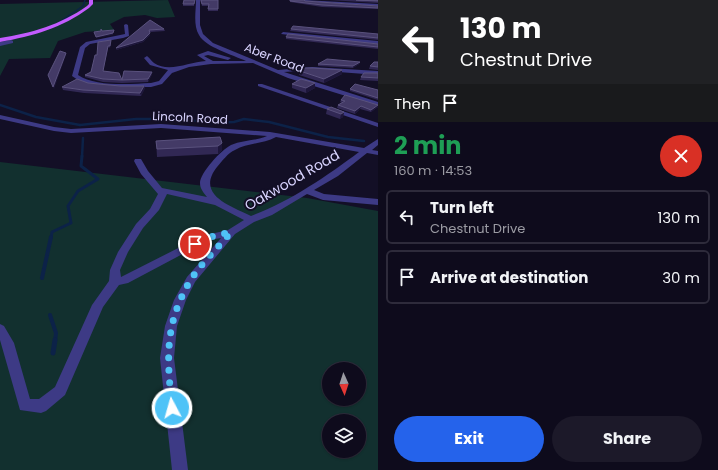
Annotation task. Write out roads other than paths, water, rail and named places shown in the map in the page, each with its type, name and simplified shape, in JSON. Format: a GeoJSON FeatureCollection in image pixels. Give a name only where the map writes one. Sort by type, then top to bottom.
{"type":"FeatureCollection","features":[{"type":"Feature","properties":{"kind":"main road"},"geometry":{"type":"LineString","coordinates":[[0,40],[40,32],[62,25],[88,7],[91,4],[91,0]]}},
{"type":"Feature","properties":{"kind":"street","name":"Aber Road"},"geometry":{"type":"LineString","coordinates":[[198,0],[198,25],[201,35],[211,44],[304,82],[378,104]]}},
{"type":"Feature","properties":{"kind":"street"},"geometry":{"type":"LineString","coordinates":[[306,0],[378,5]]}},
{"type":"Feature","properties":{"kind":"street"},"geometry":{"type":"LineString","coordinates":[[126,25],[127,35],[94,42],[83,48],[75,76],[83,81],[94,83],[147,85],[158,84],[173,70],[189,65],[252,62]]}},
{"type":"Feature","properties":{"kind":"street"},"geometry":{"type":"LineString","coordinates":[[283,33],[378,43]]}},
{"type":"Feature","properties":{"kind":"street"},"geometry":{"type":"LineString","coordinates":[[0,44],[11,42]]}},
{"type":"Feature","properties":{"kind":"street"},"geometry":{"type":"LineString","coordinates":[[213,63],[200,55],[214,53],[239,63]]}},
{"type":"Feature","properties":{"kind":"street"},"geometry":{"type":"LineString","coordinates":[[147,58],[152,64],[173,70]]}},
{"type":"Feature","properties":{"kind":"street"},"geometry":{"type":"LineString","coordinates":[[277,72],[286,69],[299,69],[378,73]]}},
{"type":"Feature","properties":{"kind":"street"},"geometry":{"type":"LineString","coordinates":[[260,85],[378,125]]}},
{"type":"Feature","properties":{"kind":"street","name":"Lincoln Road"},"geometry":{"type":"LineString","coordinates":[[0,117],[54,129],[71,131],[161,126],[275,135],[378,152]]}},
{"type":"Feature","properties":{"kind":"street"},"geometry":{"type":"LineString","coordinates":[[251,220],[216,202],[207,194],[204,182],[212,168],[233,147],[265,141],[275,135]]}},
{"type":"Feature","properties":{"kind":"street","name":"Oakwood Road"},"geometry":{"type":"LineString","coordinates":[[231,232],[251,220],[269,213],[335,174],[378,141]]}},
{"type":"Feature","properties":{"kind":"street"},"geometry":{"type":"LineString","coordinates":[[116,282],[115,270],[123,252],[139,226],[154,210],[163,194],[144,172],[138,161]]}},
{"type":"Feature","properties":{"kind":"street"},"geometry":{"type":"LineString","coordinates":[[161,190],[216,202]]}},
{"type":"Feature","properties":{"kind":"street"},"geometry":{"type":"LineString","coordinates":[[307,191],[323,197],[378,202]]}},
{"type":"Feature","properties":{"kind":"street"},"geometry":{"type":"LineString","coordinates":[[0,329],[9,342],[20,392],[26,405],[41,406],[60,391],[98,305],[116,282],[124,280],[206,238],[231,232]]}},
{"type":"Feature","properties":{"kind":"street"},"geometry":{"type":"LineString","coordinates":[[180,470],[167,358],[171,326],[180,300],[191,280],[231,232]]}},
{"type":"Feature","properties":{"kind":"waterway"},"geometry":{"type":"LineString","coordinates":[[58,23],[83,6],[85,0]]}},
{"type":"Feature","properties":{"kind":"waterway"},"geometry":{"type":"LineString","coordinates":[[0,105],[36,117],[80,125],[136,119],[170,119],[171,117],[210,123],[234,122],[244,119],[269,122],[328,137],[364,141]]}},
{"type":"Feature","properties":{"kind":"waterway"},"geometry":{"type":"LineString","coordinates":[[82,157],[83,138]]}},
{"type":"Feature","properties":{"kind":"waterway"},"geometry":{"type":"LineString","coordinates":[[51,238],[52,232],[71,223],[68,206],[78,191],[98,179],[81,166],[82,156]]}},
{"type":"Feature","properties":{"kind":"waterway"},"geometry":{"type":"LineString","coordinates":[[42,278],[51,237]]}},
{"type":"Feature","properties":{"kind":"waterway"},"geometry":{"type":"LineString","coordinates":[[50,315],[56,333],[55,341]]}},
{"type":"Feature","properties":{"kind":"waterway"},"geometry":{"type":"LineString","coordinates":[[53,353],[55,340]]}}]}
